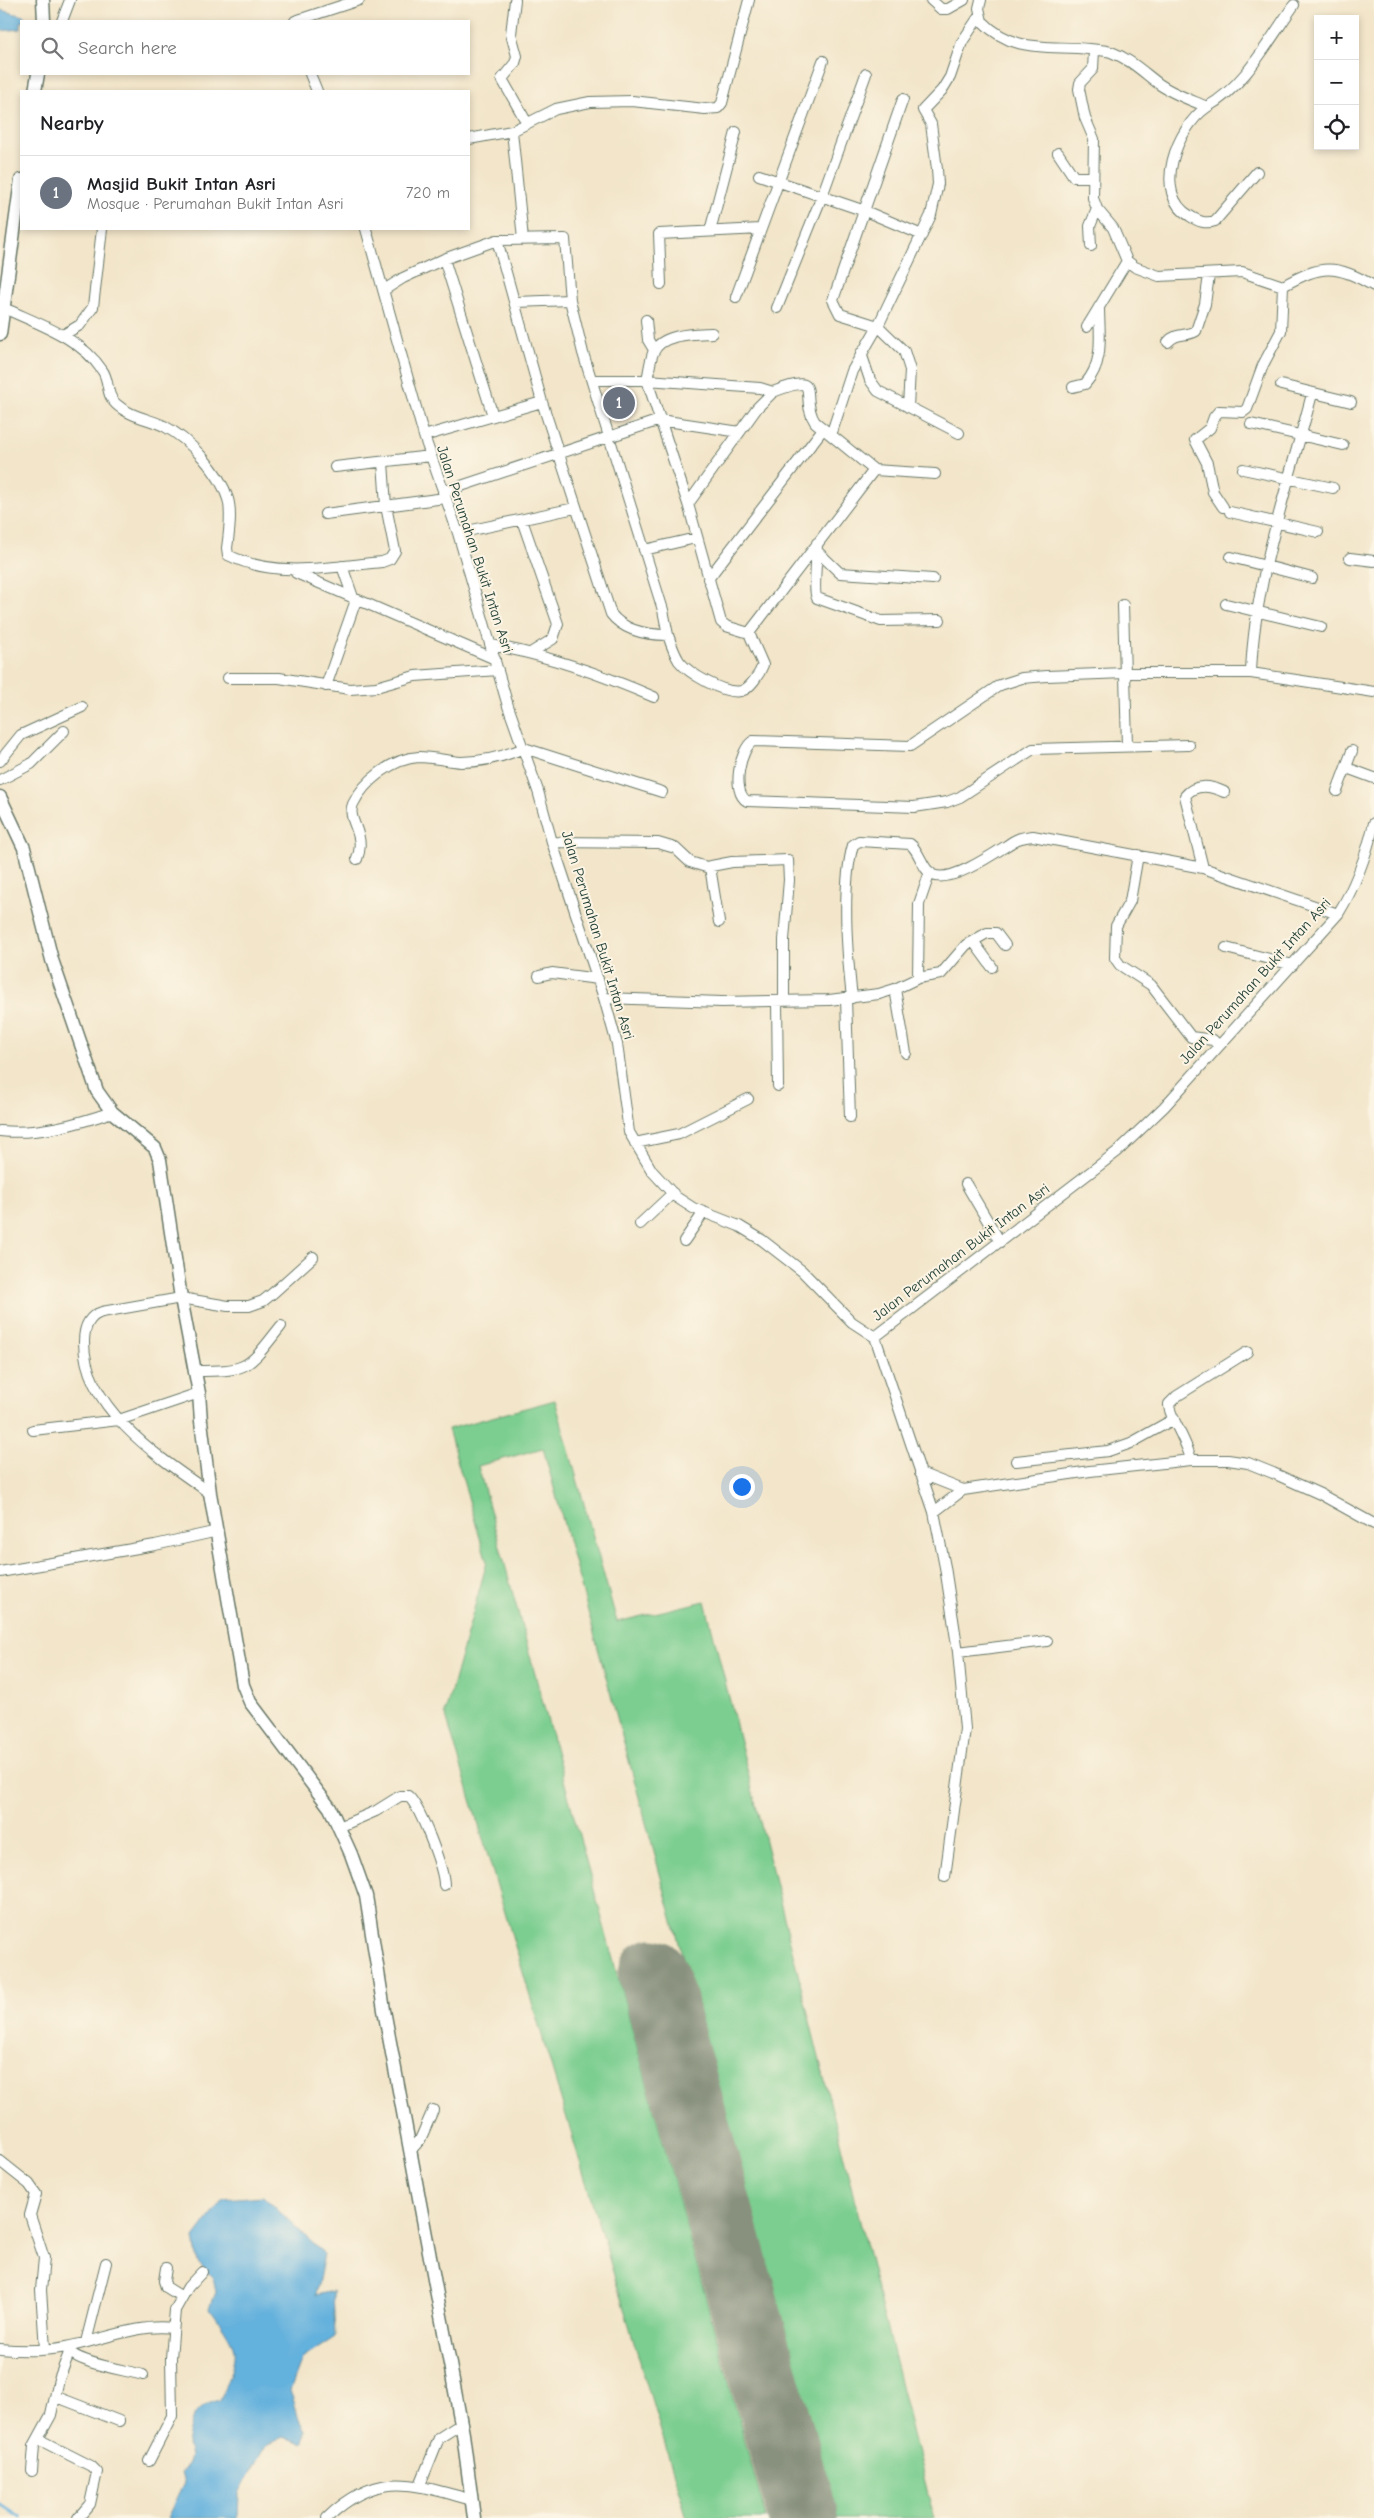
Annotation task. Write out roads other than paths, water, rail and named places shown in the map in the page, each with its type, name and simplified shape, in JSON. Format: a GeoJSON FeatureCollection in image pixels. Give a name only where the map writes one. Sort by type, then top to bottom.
{"type":"FeatureCollection","features":[{"type":"Feature","properties":{"kind":"street"},"geometry":{"type":"LineString","coordinates":[[43,0],[44,20]]}},
{"type":"Feature","properties":{"kind":"street"},"geometry":{"type":"LineString","coordinates":[[62,20],[70,0]]}},
{"type":"Feature","properties":{"kind":"street"},"geometry":{"type":"LineString","coordinates":[[299,20],[358,0]]}},
{"type":"Feature","properties":{"kind":"street"},"geometry":{"type":"LineString","coordinates":[[515,0],[511,34],[517,56],[515,63],[502,79],[526,123]]}},
{"type":"Feature","properties":{"kind":"street"},"geometry":{"type":"LineString","coordinates":[[470,140],[512,131],[556,109],[590,102],[632,101],[705,109],[718,108],[722,102],[749,0]]}},
{"type":"Feature","properties":{"kind":"street"},"geometry":{"type":"LineString","coordinates":[[931,0],[941,9],[948,9],[964,0]]}},
{"type":"Feature","properties":{"kind":"street"},"geometry":{"type":"LineString","coordinates":[[981,0],[980,14],[982,21],[990,29],[1024,45],[1043,48],[1110,51],[1131,61],[1160,84],[1207,107]]}},
{"type":"Feature","properties":{"kind":"street"},"geometry":{"type":"LineString","coordinates":[[1257,172],[1215,221],[1204,223],[1194,219],[1176,205],[1171,179],[1176,152],[1190,122],[1207,107],[1219,100],[1237,83],[1294,5]]}},
{"type":"Feature","properties":{"kind":"street"},"geometry":{"type":"LineString","coordinates":[[708,579],[827,432],[852,371],[878,326],[931,215],[938,184],[931,124],[923,110],[942,90],[950,77],[962,42],[980,14]]}},
{"type":"Feature","properties":{"kind":"street"},"geometry":{"type":"LineString","coordinates":[[1094,50],[1093,68],[1080,83],[1079,88],[1085,118],[1094,139],[1093,198],[1097,209],[1113,228],[1127,261],[1135,267],[1159,276],[1242,272],[1283,286],[1307,272],[1335,269],[1356,275],[1374,286]]}},
{"type":"Feature","properties":{"kind":"street"},"geometry":{"type":"LineString","coordinates":[[736,297],[823,61]]}},
{"type":"Feature","properties":{"kind":"street"},"geometry":{"type":"LineString","coordinates":[[777,308],[822,196],[866,74]]}},
{"type":"Feature","properties":{"kind":"street"},"geometry":{"type":"LineString","coordinates":[[35,90],[38,75]]}},
{"type":"Feature","properties":{"kind":"street"},"geometry":{"type":"LineString","coordinates":[[310,75],[317,90]]}},
{"type":"Feature","properties":{"kind":"street"},"geometry":{"type":"LineString","coordinates":[[903,99],[833,300],[840,314],[878,326],[895,341],[907,356],[910,370],[908,407]]}},
{"type":"Feature","properties":{"kind":"street"},"geometry":{"type":"LineString","coordinates":[[512,131],[523,239]]}},
{"type":"Feature","properties":{"kind":"street"},"geometry":{"type":"LineString","coordinates":[[710,231],[736,132]]}},
{"type":"Feature","properties":{"kind":"street"},"geometry":{"type":"LineString","coordinates":[[1058,153],[1074,177],[1092,177]]}},
{"type":"Feature","properties":{"kind":"street"},"geometry":{"type":"LineString","coordinates":[[759,175],[865,211],[922,234]]}},
{"type":"Feature","properties":{"kind":"street"},"geometry":{"type":"LineString","coordinates":[[0,334],[20,188]]}},
{"type":"Feature","properties":{"kind":"street"},"geometry":{"type":"LineString","coordinates":[[1091,246],[1090,226],[1097,209]]}},
{"type":"Feature","properties":{"kind":"street"},"geometry":{"type":"LineString","coordinates":[[661,284],[658,234],[761,229]]}},
{"type":"Feature","properties":{"kind":"street"},"geometry":{"type":"LineString","coordinates":[[64,335],[80,325],[93,306],[102,230]]}},
{"type":"Feature","properties":{"kind":"street","name":"Jalan Perumahan Bukit Intan Asri"},"geometry":{"type":"LineString","coordinates":[[366,230],[424,436],[458,533],[498,670],[552,842],[604,998],[617,1044],[628,1126],[635,1143],[652,1171],[673,1193],[692,1208],[739,1226],[762,1240],[802,1271],[858,1327],[875,1336],[930,1292],[1000,1242],[1118,1152],[1164,1107],[1272,984],[1293,965],[1338,914],[1352,891],[1363,866],[1374,824]]}},
{"type":"Feature","properties":{"kind":"street"},"geometry":{"type":"LineString","coordinates":[[384,290],[402,278],[444,259],[497,240],[565,239],[570,300],[582,353],[663,610],[668,636],[676,654],[689,670],[711,684],[737,692],[746,688],[763,665],[749,634],[722,624],[696,538],[688,504],[647,380],[654,350],[648,340],[646,320]]}},
{"type":"Feature","properties":{"kind":"street"},"geometry":{"type":"LineString","coordinates":[[497,240],[516,302],[542,402],[611,614],[628,627],[655,636],[668,636]]}},
{"type":"Feature","properties":{"kind":"street"},"geometry":{"type":"LineString","coordinates":[[444,259],[493,416]]}},
{"type":"Feature","properties":{"kind":"street"},"geometry":{"type":"LineString","coordinates":[[1087,327],[1127,261]]}},
{"type":"Feature","properties":{"kind":"street"},"geometry":{"type":"LineString","coordinates":[[1168,342],[1175,335],[1192,334],[1196,331],[1204,304],[1209,275]]}},
{"type":"Feature","properties":{"kind":"street"},"geometry":{"type":"LineString","coordinates":[[1283,286],[1281,331],[1263,365],[1247,409],[1243,412],[1219,411],[1214,417],[1210,428],[1195,440],[1207,464],[1213,492],[1226,510],[1318,532]]}},
{"type":"Feature","properties":{"kind":"street"},"geometry":{"type":"LineString","coordinates":[[516,302],[570,300]]}},
{"type":"Feature","properties":{"kind":"street"},"geometry":{"type":"LineString","coordinates":[[1073,387],[1085,384],[1098,364],[1100,346],[1099,307]]}},
{"type":"Feature","properties":{"kind":"street"},"geometry":{"type":"LineString","coordinates":[[4,308],[64,335],[99,365],[104,372],[108,394],[116,404],[164,427],[191,444],[222,485],[229,500],[228,555],[262,568],[302,571],[382,562],[392,557],[395,551],[386,506],[382,462]]}},
{"type":"Feature","properties":{"kind":"street"},"geometry":{"type":"LineString","coordinates":[[654,350],[675,337],[712,333]]}},
{"type":"Feature","properties":{"kind":"street"},"geometry":{"type":"LineString","coordinates":[[861,353],[873,386],[886,396],[958,433]]}},
{"type":"Feature","properties":{"kind":"street"},"geometry":{"type":"LineString","coordinates":[[592,380],[647,380],[760,388],[773,392]]}},
{"type":"Feature","properties":{"kind":"street"},"geometry":{"type":"LineString","coordinates":[[688,504],[764,399],[773,392],[798,383],[804,384],[808,391],[812,416],[827,432],[874,470],[935,474]]}},
{"type":"Feature","properties":{"kind":"street"},"geometry":{"type":"LineString","coordinates":[[1281,385],[1351,402]]}},
{"type":"Feature","properties":{"kind":"street"},"geometry":{"type":"LineString","coordinates":[[1251,673],[1257,612],[1289,479],[1312,394]]}},
{"type":"Feature","properties":{"kind":"street"},"geometry":{"type":"LineString","coordinates":[[424,436],[542,402]]}},
{"type":"Feature","properties":{"kind":"street"},"geometry":{"type":"LineString","coordinates":[[325,514],[386,506],[444,495],[660,420],[740,432]]}},
{"type":"Feature","properties":{"kind":"street"},"geometry":{"type":"LineString","coordinates":[[1251,424],[1300,437],[1344,445]]}},
{"type":"Feature","properties":{"kind":"street"},"geometry":{"type":"LineString","coordinates":[[334,467],[431,456]]}},
{"type":"Feature","properties":{"kind":"street"},"geometry":{"type":"LineString","coordinates":[[1243,469],[1334,488]]}},
{"type":"Feature","properties":{"kind":"street"},"geometry":{"type":"LineString","coordinates":[[749,634],[874,470]]}},
{"type":"Feature","properties":{"kind":"street"},"geometry":{"type":"LineString","coordinates":[[458,533],[576,508]]}},
{"type":"Feature","properties":{"kind":"street"},"geometry":{"type":"LineString","coordinates":[[522,520],[558,624],[554,639],[532,652]]}},
{"type":"Feature","properties":{"kind":"street"},"geometry":{"type":"LineString","coordinates":[[644,550],[696,538]]}},
{"type":"Feature","properties":{"kind":"street"},"geometry":{"type":"LineString","coordinates":[[817,547],[840,573],[933,580]]}},
{"type":"Feature","properties":{"kind":"street"},"geometry":{"type":"LineString","coordinates":[[817,547],[814,592],[820,600],[884,622],[940,620]]}},
{"type":"Feature","properties":{"kind":"street"},"geometry":{"type":"LineString","coordinates":[[1231,557],[1312,578]]}},
{"type":"Feature","properties":{"kind":"street"},"geometry":{"type":"LineString","coordinates":[[1350,558],[1374,561]]}},
{"type":"Feature","properties":{"kind":"street"},"geometry":{"type":"LineString","coordinates":[[326,686],[354,606],[353,596],[342,566]]}},
{"type":"Feature","properties":{"kind":"street"},"geometry":{"type":"LineString","coordinates":[[288,570],[353,596],[495,659]]}},
{"type":"Feature","properties":{"kind":"street"},"geometry":{"type":"LineString","coordinates":[[1226,604],[1321,627]]}},
{"type":"Feature","properties":{"kind":"street"},"geometry":{"type":"LineString","coordinates":[[1123,605],[1127,745]]}},
{"type":"Feature","properties":{"kind":"street"},"geometry":{"type":"LineString","coordinates":[[491,645],[532,652],[603,675],[654,697]]}},
{"type":"Feature","properties":{"kind":"street"},"geometry":{"type":"LineString","coordinates":[[228,678],[279,678],[326,686],[361,689],[415,676],[498,670]]}},
{"type":"Feature","properties":{"kind":"street"},"geometry":{"type":"LineString","coordinates":[[1189,745],[1127,745],[1034,749],[969,793],[947,802],[930,806],[868,807],[747,802],[742,798],[738,785],[739,771],[746,748],[753,741],[907,747],[918,743],[1000,686],[1012,681],[1047,676],[1125,673],[1251,673],[1374,692]]}},
{"type":"Feature","properties":{"kind":"street"},"geometry":{"type":"LineString","coordinates":[[0,761],[21,735],[82,707]]}},
{"type":"Feature","properties":{"kind":"street"},"geometry":{"type":"LineString","coordinates":[[0,780],[31,764],[64,731]]}},
{"type":"Feature","properties":{"kind":"street"},"geometry":{"type":"LineString","coordinates":[[356,859],[360,840],[353,820],[352,808],[368,783],[406,758],[416,757],[461,762],[492,759],[524,748],[662,792]]}},
{"type":"Feature","properties":{"kind":"street"},"geometry":{"type":"LineString","coordinates":[[1337,791],[1352,751]]}},
{"type":"Feature","properties":{"kind":"street"},"geometry":{"type":"LineString","coordinates":[[1347,768],[1374,778]]}},
{"type":"Feature","properties":{"kind":"street"},"geometry":{"type":"LineString","coordinates":[[1203,868],[1185,796],[1192,789],[1202,787],[1210,787],[1224,792]]}},
{"type":"Feature","properties":{"kind":"street"},"geometry":{"type":"LineString","coordinates":[[0,797],[24,848],[52,960],[97,1091],[112,1112],[156,1148],[160,1160],[168,1198],[181,1298],[194,1371],[200,1393],[201,1421],[210,1493],[243,1685],[250,1702],[330,1808],[366,1896],[384,2010],[412,2150],[461,2424],[474,2518]]}},
{"type":"Feature","properties":{"kind":"street"},"geometry":{"type":"LineString","coordinates":[[850,1117],[847,875],[853,845],[859,840],[908,842],[915,848],[930,872],[943,876],[960,871],[994,856],[1015,840],[1033,836],[1203,868],[1338,914]]}},
{"type":"Feature","properties":{"kind":"street"},"geometry":{"type":"LineString","coordinates":[[552,842],[658,843],[676,848],[696,865],[710,867],[732,862],[788,860],[790,880],[784,940],[778,1086]]}},
{"type":"Feature","properties":{"kind":"street"},"geometry":{"type":"LineString","coordinates":[[1138,856],[1130,901],[1116,926],[1115,958],[1120,965],[1151,985],[1190,1036],[1196,1039],[1213,1040],[1219,1046]]}},
{"type":"Feature","properties":{"kind":"street"},"geometry":{"type":"LineString","coordinates":[[710,867],[719,922]]}},
{"type":"Feature","properties":{"kind":"street"},"geometry":{"type":"LineString","coordinates":[[918,978],[919,904],[930,872]]}},
{"type":"Feature","properties":{"kind":"street"},"geometry":{"type":"LineString","coordinates":[[604,998],[722,1002],[849,998],[885,993],[918,978],[944,972],[962,949],[973,941],[993,932],[1005,945]]}},
{"type":"Feature","properties":{"kind":"street"},"geometry":{"type":"LineString","coordinates":[[973,941],[992,968]]}},
{"type":"Feature","properties":{"kind":"street"},"geometry":{"type":"LineString","coordinates":[[1226,948],[1293,965]]}},
{"type":"Feature","properties":{"kind":"street"},"geometry":{"type":"LineString","coordinates":[[539,976],[552,972],[598,979]]}},
{"type":"Feature","properties":{"kind":"street"},"geometry":{"type":"LineString","coordinates":[[895,989],[906,1053]]}},
{"type":"Feature","properties":{"kind":"street"},"geometry":{"type":"LineString","coordinates":[[635,1143],[679,1134],[748,1099]]}},
{"type":"Feature","properties":{"kind":"street"},"geometry":{"type":"LineString","coordinates":[[0,1130],[49,1128],[78,1124],[112,1112]]}},
{"type":"Feature","properties":{"kind":"street"},"geometry":{"type":"LineString","coordinates":[[966,1184],[1000,1242]]}},
{"type":"Feature","properties":{"kind":"street"},"geometry":{"type":"LineString","coordinates":[[640,1224],[673,1193]]}},
{"type":"Feature","properties":{"kind":"street"},"geometry":{"type":"LineString","coordinates":[[684,1241],[704,1212]]}},
{"type":"Feature","properties":{"kind":"street"},"geometry":{"type":"LineString","coordinates":[[210,1493],[158,1458],[119,1420],[102,1398],[88,1369],[84,1336],[89,1320],[97,1314],[113,1310],[181,1298],[239,1307],[255,1304],[273,1293],[313,1257]]}},
{"type":"Feature","properties":{"kind":"street"},"geometry":{"type":"LineString","coordinates":[[194,1371],[229,1371],[243,1368],[257,1356],[281,1326]]}},
{"type":"Feature","properties":{"kind":"street"},"geometry":{"type":"LineString","coordinates":[[875,1336],[934,1512],[945,1567],[958,1652],[965,1729],[945,1877]]}},
{"type":"Feature","properties":{"kind":"street"},"geometry":{"type":"LineString","coordinates":[[1191,1460],[1186,1440],[1169,1408],[1173,1398],[1246,1352]]}},
{"type":"Feature","properties":{"kind":"street"},"geometry":{"type":"LineString","coordinates":[[34,1430],[119,1420],[200,1393]]}},
{"type":"Feature","properties":{"kind":"street"},"geometry":{"type":"LineString","coordinates":[[1016,1461],[1088,1454],[1131,1444],[1174,1419]]}},
{"type":"Feature","properties":{"kind":"street"},"geometry":{"type":"LineString","coordinates":[[1088,1454],[1090,1471]]}},
{"type":"Feature","properties":{"kind":"street"},"geometry":{"type":"LineString","coordinates":[[934,1512],[963,1490],[1090,1471],[1191,1460],[1228,1460],[1248,1463],[1320,1494],[1374,1524]]}},
{"type":"Feature","properties":{"kind":"street"},"geometry":{"type":"LineString","coordinates":[[920,1473],[963,1490]]}},
{"type":"Feature","properties":{"kind":"street"},"geometry":{"type":"LineString","coordinates":[[0,1572],[155,1545],[218,1531]]}},
{"type":"Feature","properties":{"kind":"street"},"geometry":{"type":"LineString","coordinates":[[958,1652],[1047,1641]]}},
{"type":"Feature","properties":{"kind":"street"},"geometry":{"type":"LineString","coordinates":[[339,1827],[376,1812],[400,1796],[408,1796],[422,1818],[443,1870],[444,1885]]}},
{"type":"Feature","properties":{"kind":"street"},"geometry":{"type":"LineString","coordinates":[[412,2150],[420,2140],[433,2110]]}},
{"type":"Feature","properties":{"kind":"street"},"geometry":{"type":"LineString","coordinates":[[0,2161],[29,2184],[36,2194],[30,2216],[44,2258],[42,2290],[45,2349]]}},
{"type":"Feature","properties":{"kind":"street"},"geometry":{"type":"LineString","coordinates":[[86,2342],[106,2262]]}},
{"type":"Feature","properties":{"kind":"street"},"geometry":{"type":"LineString","coordinates":[[166,2268],[164,2281],[166,2287],[182,2296]]}},
{"type":"Feature","properties":{"kind":"street"},"geometry":{"type":"LineString","coordinates":[[149,2461],[172,2416],[172,2328],[177,2305],[202,2272]]}},
{"type":"Feature","properties":{"kind":"street"},"geometry":{"type":"LineString","coordinates":[[0,2349],[68,2350],[86,2342],[150,2328],[172,2328]]}},
{"type":"Feature","properties":{"kind":"street"},"geometry":{"type":"LineString","coordinates":[[68,2350],[83,2359],[143,2375]]}},
{"type":"Feature","properties":{"kind":"street"},"geometry":{"type":"LineString","coordinates":[[32,2471],[32,2453],[51,2415],[68,2350]]}},
{"type":"Feature","properties":{"kind":"street"},"geometry":{"type":"LineString","coordinates":[[57,2397],[119,2422]]}},
{"type":"Feature","properties":{"kind":"street"},"geometry":{"type":"LineString","coordinates":[[420,2485],[439,2438],[461,2424]]}},
{"type":"Feature","properties":{"kind":"street"},"geometry":{"type":"LineString","coordinates":[[38,2439],[91,2466],[98,2472],[90,2504],[78,2518]]}},
{"type":"Feature","properties":{"kind":"street"},"geometry":{"type":"LineString","coordinates":[[326,2518],[358,2493],[377,2486],[420,2485],[472,2500]]}},
{"type":"Feature","properties":{"kind":"water"},"geometry":{"type":"Polygon","coordinates":[[[0,10],[24,16],[28,20],[20,20],[20,29],[0,31],[0,10]]]}},
{"type":"Feature","properties":{"kind":"water"},"geometry":{"type":"Polygon","coordinates":[[[263,2196],[324,2254],[316,2295],[333,2291],[335,2337],[302,2359],[290,2391],[300,2422],[305,2431],[304,2443],[283,2437],[266,2445],[239,2493],[238,2518],[167,2518],[184,2483],[181,2473],[190,2457],[186,2446],[191,2423],[205,2406],[220,2400],[234,2361],[234,2352],[228,2335],[210,2308],[216,2292],[213,2278],[198,2263],[194,2238],[223,2199],[263,2196]]]}},
{"type":"Feature","properties":{"kind":"waterway"},"geometry":{"type":"LineString","coordinates":[[0,2504],[21,2518]]}},
{"type":"Feature","properties":{"kind":"place","name":"Masjid Bukit Intan Asri"},"geometry":{"type":"Point","coordinates":[619,403]}}]}
